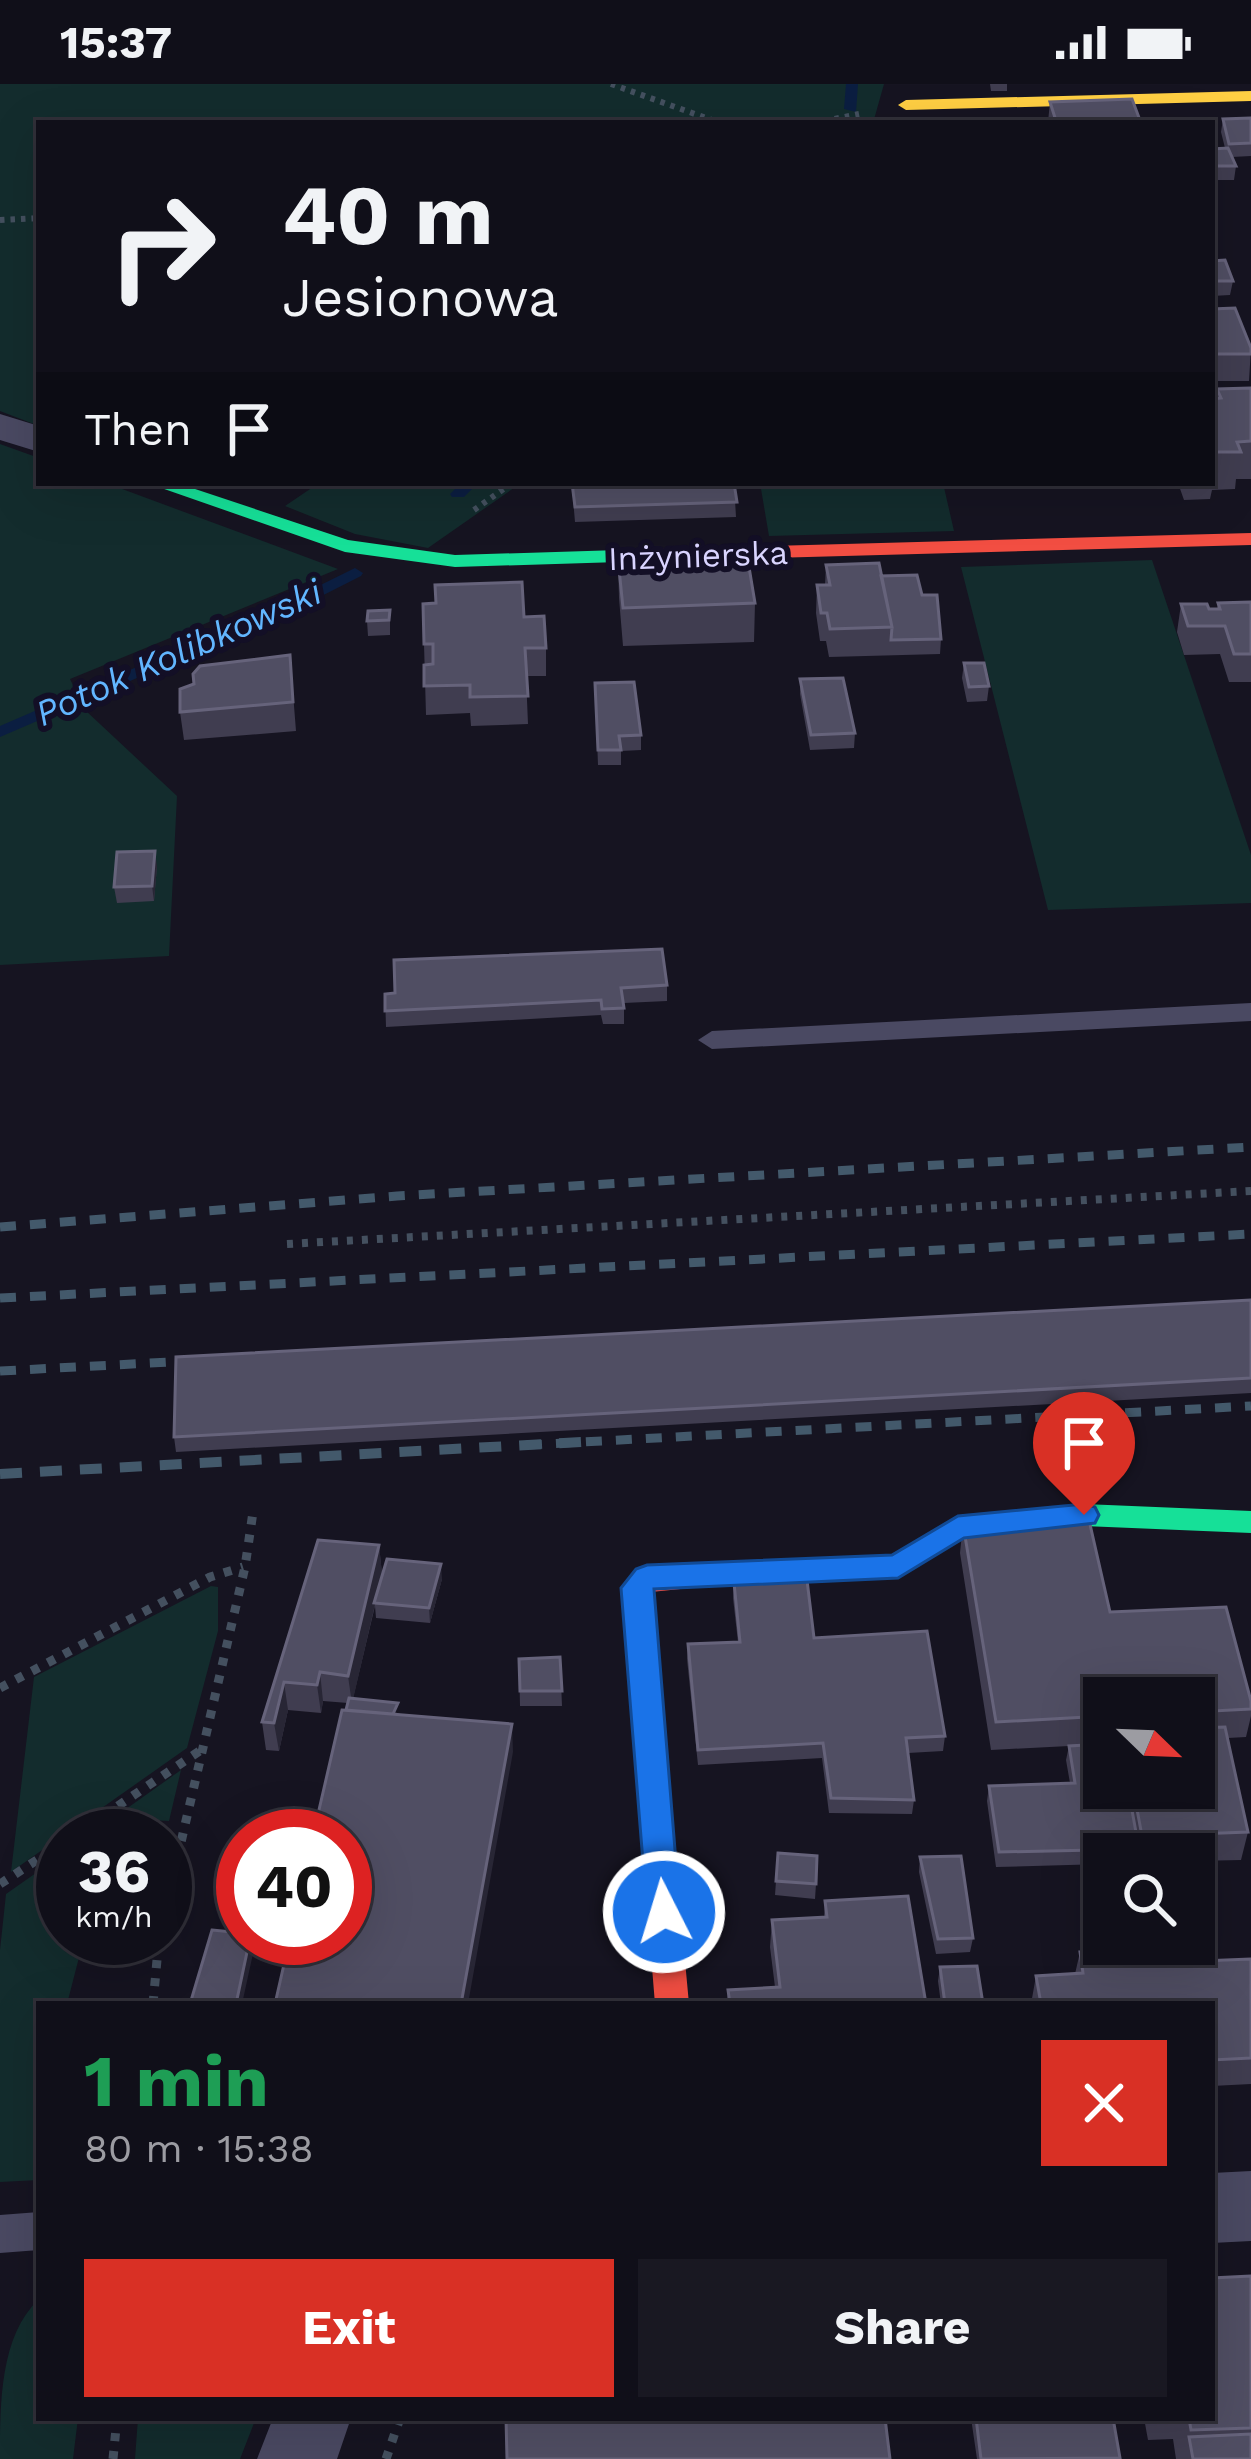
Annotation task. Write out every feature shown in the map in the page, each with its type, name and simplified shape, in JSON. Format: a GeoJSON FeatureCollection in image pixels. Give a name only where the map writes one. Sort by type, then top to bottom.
{"type":"FeatureCollection","features":[{"type":"Feature","properties":{"kind":"street"},"geometry":{"type":"LineString","coordinates":[[906,105],[1251,96]]}},
{"type":"Feature","properties":{"kind":"street"},"geometry":{"type":"LineString","coordinates":[[0,426],[36,439]]}},
{"type":"Feature","properties":{"kind":"street","name":"Inżynierska"},"geometry":{"type":"LineString","coordinates":[[166,486],[344,546],[455,561],[1251,539]]}},
{"type":"Feature","properties":{"kind":"street"},"geometry":{"type":"LineString","coordinates":[[672,2001],[636,1588],[647,1577],[898,1566],[958,1527],[1017,1519],[1084,1515],[1251,1522]]}},
{"type":"Feature","properties":{"kind":"street"},"geometry":{"type":"LineString","coordinates":[[1215,2208],[1251,2206]]}},
{"type":"Feature","properties":{"kind":"street"},"geometry":{"type":"LineString","coordinates":[[297,2459],[311,2421]]}},
{"type":"Feature","properties":{"kind":"lane"},"geometry":{"type":"LineString","coordinates":[[712,1040],[1251,1012]]}},
{"type":"Feature","properties":{"kind":"path"},"geometry":{"type":"LineString","coordinates":[[611,84],[711,120]]}},
{"type":"Feature","properties":{"kind":"path"},"geometry":{"type":"LineString","coordinates":[[0,220],[36,218]]}},
{"type":"Feature","properties":{"kind":"path"},"geometry":{"type":"LineString","coordinates":[[287,1244],[1251,1191]]}},
{"type":"Feature","properties":{"kind":"path"},"geometry":{"type":"LineString","coordinates":[[188,1809],[253,1512]]}},
{"type":"Feature","properties":{"kind":"path"},"geometry":{"type":"LineString","coordinates":[[0,1688],[210,1577],[244,1567]]}},
{"type":"Feature","properties":{"kind":"path"},"geometry":{"type":"LineString","coordinates":[[113,1809],[202,1749]]}},
{"type":"Feature","properties":{"kind":"path"},"geometry":{"type":"LineString","coordinates":[[0,1884],[36,1861]]}},
{"type":"Feature","properties":{"kind":"path"},"geometry":{"type":"LineString","coordinates":[[153,2001],[157,1965]]}},
{"type":"Feature","properties":{"kind":"path"},"geometry":{"type":"LineString","coordinates":[[112,2459],[117,2421]]}},
{"type":"Feature","properties":{"kind":"path"},"geometry":{"type":"LineString","coordinates":[[386,2459],[399,2421]]}},
{"type":"Feature","properties":{"kind":"green space"},"geometry":{"type":"Polygon","coordinates":[[[0,84],[884,84],[874,120],[36,120],[36,425],[0,411],[0,84]]]}},
{"type":"Feature","properties":{"kind":"green space"},"geometry":{"type":"Polygon","coordinates":[[[0,444],[36,457],[36,486],[114,486],[338,569],[70,679],[85,710],[177,796],[169,956],[0,965],[0,444]]]}},
{"type":"Feature","properties":{"kind":"green space"},"geometry":{"type":"Polygon","coordinates":[[[315,486],[517,486],[428,548],[355,534],[285,506],[315,486]]]}},
{"type":"Feature","properties":{"kind":"green space"},"geometry":{"type":"Polygon","coordinates":[[[761,486],[944,486],[954,531],[769,536],[761,486]]]}},
{"type":"Feature","properties":{"kind":"green space"},"geometry":{"type":"Polygon","coordinates":[[[1152,560],[1251,855],[1251,903],[1048,910],[961,567],[1152,560]]]}},
{"type":"Feature","properties":{"kind":"green space"},"geometry":{"type":"Polygon","coordinates":[[[211,1586],[218,1587],[218,1631],[187,1748],[100,1809],[36,1809],[36,1854],[11,1872],[34,1677],[211,1586]]]}},
{"type":"Feature","properties":{"kind":"green space"},"geometry":{"type":"Polygon","coordinates":[[[181,1770],[172,1809],[126,1809],[181,1770]]]}},
{"type":"Feature","properties":{"kind":"green space"},"geometry":{"type":"Polygon","coordinates":[[[36,1873],[36,1965],[77,1965],[68,2001],[36,2001],[36,2180],[0,2182],[0,1950],[6,1894],[36,1873]]]}},
{"type":"Feature","properties":{"kind":"green space"},"geometry":{"type":"Polygon","coordinates":[[[36,2302],[36,2421],[78,2421],[73,2459],[0,2459],[5,2371],[26,2314],[36,2302]]]}},
{"type":"Feature","properties":{"kind":"green space"},"geometry":{"type":"Polygon","coordinates":[[[138,2421],[255,2421],[240,2459],[135,2459],[138,2421]]]}},
{"type":"Feature","properties":{"kind":"building"},"geometry":{"type":"Polygon","coordinates":[[[1132,99],[1140,120],[1056,120],[1050,102],[1132,99]]]}},
{"type":"Feature","properties":{"kind":"building"},"geometry":{"type":"Polygon","coordinates":[[[1251,118],[1251,143],[1229,144],[1223,119],[1251,118]]]}},
{"type":"Feature","properties":{"kind":"building"},"geometry":{"type":"Polygon","coordinates":[[[1228,148],[1236,166],[1217,166],[1215,149],[1228,148]]]}},
{"type":"Feature","properties":{"kind":"building"},"geometry":{"type":"Polygon","coordinates":[[[1225,260],[1233,281],[1215,281],[1215,261],[1225,260]]]}},
{"type":"Feature","properties":{"kind":"building"},"geometry":{"type":"Polygon","coordinates":[[[1235,308],[1251,354],[1215,354],[1215,309],[1235,308]]]}},
{"type":"Feature","properties":{"kind":"building"},"geometry":{"type":"Polygon","coordinates":[[[1251,388],[1251,441],[1237,442],[1241,452],[1215,452],[1215,399],[1221,398],[1217,389],[1251,388]]]}},
{"type":"Feature","properties":{"kind":"building"},"geometry":{"type":"Polygon","coordinates":[[[572,486],[734,486],[737,502],[575,507],[572,486]]]}},
{"type":"Feature","properties":{"kind":"building"},"geometry":{"type":"Polygon","coordinates":[[[747,555],[755,603],[623,608],[618,559],[747,555]]]}},
{"type":"Feature","properties":{"kind":"building"},"geometry":{"type":"Polygon","coordinates":[[[879,563],[892,627],[830,629],[827,613],[821,613],[817,585],[830,585],[826,565],[879,563]]]}},
{"type":"Feature","properties":{"kind":"building"},"geometry":{"type":"Polygon","coordinates":[[[917,575],[922,595],[937,595],[941,639],[891,640],[881,576],[917,575]]]}},
{"type":"Feature","properties":{"kind":"building"},"geometry":{"type":"Polygon","coordinates":[[[522,582],[524,617],[544,616],[546,648],[525,648],[528,696],[470,697],[470,685],[424,686],[424,665],[433,664],[433,644],[424,644],[423,604],[436,603],[435,585],[522,582]]]}},
{"type":"Feature","properties":{"kind":"building"},"geometry":{"type":"Polygon","coordinates":[[[1251,602],[1251,654],[1234,654],[1225,626],[1188,626],[1181,604],[1220,609],[1218,603],[1251,602]]]}},
{"type":"Feature","properties":{"kind":"building"},"geometry":{"type":"Polygon","coordinates":[[[390,610],[389,620],[367,621],[368,611],[390,610]]]}},
{"type":"Feature","properties":{"kind":"building"},"geometry":{"type":"Polygon","coordinates":[[[290,655],[293,702],[180,712],[180,689],[194,684],[193,674],[200,666],[290,655]]]}},
{"type":"Feature","properties":{"kind":"building"},"geometry":{"type":"Polygon","coordinates":[[[964,663],[984,663],[989,686],[969,687],[964,663]]]}},
{"type":"Feature","properties":{"kind":"building"},"geometry":{"type":"Polygon","coordinates":[[[843,678],[855,733],[811,735],[800,679],[843,678]]]}},
{"type":"Feature","properties":{"kind":"building"},"geometry":{"type":"Polygon","coordinates":[[[634,682],[641,735],[619,736],[621,750],[598,750],[595,683],[634,682]]]}},
{"type":"Feature","properties":{"kind":"building"},"geometry":{"type":"Polygon","coordinates":[[[155,851],[152,886],[114,887],[117,852],[155,851]]]}},
{"type":"Feature","properties":{"kind":"building"},"geometry":{"type":"Polygon","coordinates":[[[662,949],[667,985],[621,988],[624,1008],[602,1009],[601,1000],[385,1011],[385,994],[395,993],[394,960],[662,949]]]}},
{"type":"Feature","properties":{"kind":"building"},"geometry":{"type":"Polygon","coordinates":[[[1251,1300],[1251,1378],[174,1437],[176,1357],[1251,1300]]]}},
{"type":"Feature","properties":{"kind":"building"},"geometry":{"type":"Polygon","coordinates":[[[1089,1520],[1110,1612],[1226,1607],[1251,1709],[1215,1711],[1215,1677],[1083,1677],[1083,1717],[996,1722],[963,1524],[1089,1520]]]}},
{"type":"Feature","properties":{"kind":"building"},"geometry":{"type":"Polygon","coordinates":[[[318,1540],[379,1545],[348,1676],[320,1672],[317,1685],[284,1682],[274,1723],[262,1722],[318,1540]]]}},
{"type":"Feature","properties":{"kind":"building"},"geometry":{"type":"Polygon","coordinates":[[[387,1559],[441,1564],[429,1608],[374,1603],[387,1559]]]}},
{"type":"Feature","properties":{"kind":"building"},"geometry":{"type":"Polygon","coordinates":[[[807,1580],[814,1638],[927,1631],[945,1736],[906,1738],[914,1800],[831,1798],[823,1743],[698,1750],[688,1644],[740,1642],[734,1583],[807,1580]]]}},
{"type":"Feature","properties":{"kind":"building"},"geometry":{"type":"Polygon","coordinates":[[[560,1657],[562,1691],[520,1691],[519,1659],[560,1657]]]}},
{"type":"Feature","properties":{"kind":"building"},"geometry":{"type":"Polygon","coordinates":[[[349,1698],[398,1703],[393,1714],[346,1710],[349,1698]]]}},
{"type":"Feature","properties":{"kind":"building"},"geometry":{"type":"Polygon","coordinates":[[[342,1710],[512,1724],[462,2001],[276,2001],[284,1965],[372,1965],[372,1809],[319,1809],[342,1710]]]}},
{"type":"Feature","properties":{"kind":"building"},"geometry":{"type":"Polygon","coordinates":[[[1215,1727],[1225,1727],[1248,1832],[1141,1833],[1137,1809],[1215,1809],[1215,1727]]]}},
{"type":"Feature","properties":{"kind":"building"},"geometry":{"type":"Polygon","coordinates":[[[1083,1745],[1083,1809],[1132,1809],[1136,1833],[1083,1833],[1083,1850],[999,1852],[989,1786],[1075,1783],[1069,1746],[1083,1745]]]}},
{"type":"Feature","properties":{"kind":"building"},"geometry":{"type":"Polygon","coordinates":[[[778,1853],[817,1856],[816,1884],[776,1881],[778,1853]]]}},
{"type":"Feature","properties":{"kind":"building"},"geometry":{"type":"Polygon","coordinates":[[[961,1856],[973,1938],[938,1939],[920,1857],[961,1856]]]}},
{"type":"Feature","properties":{"kind":"building"},"geometry":{"type":"Polygon","coordinates":[[[908,1896],[926,2001],[730,2001],[728,1990],[780,1987],[772,1920],[827,1917],[825,1901],[908,1896]]]}},
{"type":"Feature","properties":{"kind":"building"},"geometry":{"type":"Polygon","coordinates":[[[212,1930],[216,1930],[216,1965],[244,1965],[237,2001],[191,2001],[212,1930]]]}},
{"type":"Feature","properties":{"kind":"building"},"geometry":{"type":"Polygon","coordinates":[[[1080,1952],[1083,1965],[1215,1965],[1215,1960],[1251,1959],[1251,2058],[1215,2060],[1215,2001],[1040,2001],[1036,1976],[1083,1973],[1080,1952]]]}},
{"type":"Feature","properties":{"kind":"building"},"geometry":{"type":"Polygon","coordinates":[[[977,1966],[983,2001],[945,2001],[940,1967],[977,1966]]]}},
{"type":"Feature","properties":{"kind":"building"},"geometry":{"type":"Polygon","coordinates":[[[1251,2276],[1251,2428],[1191,2430],[1190,2421],[1215,2421],[1215,2278],[1251,2276]]]}},
{"type":"Feature","properties":{"kind":"building"},"geometry":{"type":"Polygon","coordinates":[[[506,2421],[885,2421],[890,2459],[507,2459],[506,2421]]]}},
{"type":"Feature","properties":{"kind":"building"},"geometry":{"type":"Polygon","coordinates":[[[976,2421],[1114,2421],[1120,2458],[981,2459],[976,2421]]]}},
{"type":"Feature","properties":{"kind":"building"},"geometry":{"type":"Polygon","coordinates":[[[1251,2434],[1251,2459],[1193,2459],[1189,2437],[1251,2434]]]}},
{"type":"Feature","properties":{"kind":"waterway","name":"Potok Kolibkowski"},"geometry":{"type":"LineString","coordinates":[[851,109],[852,84]]}},
{"type":"Feature","properties":{"kind":"waterway","name":"Potok Kolibkowski"},"geometry":{"type":"LineString","coordinates":[[458,494],[467,486]]}},
{"type":"Feature","properties":{"kind":"waterway","name":"Potok Kolibkowski"},"geometry":{"type":"LineString","coordinates":[[0,732],[284,609],[355,573]]}},
{"type":"Feature","properties":{"kind":"railway"},"geometry":{"type":"LineString","coordinates":[[0,1227],[397,1196],[1251,1147]]}},
{"type":"Feature","properties":{"kind":"railway"},"geometry":{"type":"LineString","coordinates":[[0,1298],[1251,1234]]}},
{"type":"Feature","properties":{"kind":"railway"},"geometry":{"type":"LineString","coordinates":[[0,1371],[208,1360]]}},
{"type":"Feature","properties":{"kind":"railway"},"geometry":{"type":"LineString","coordinates":[[549,1444],[1251,1406]]}},
{"type":"Feature","properties":{"kind":"railway"},"geometry":{"type":"LineString","coordinates":[[549,1444],[581,1442]]}},
{"type":"Feature","properties":{"kind":"railway"},"geometry":{"type":"LineString","coordinates":[[0,1474],[549,1444]]}},
{"type":"Feature","properties":{"kind":"railway"},"geometry":{"type":"LineString","coordinates":[[526,1445],[549,1444]]}},
{"type":"Feature","properties":{"kind":"traffic: fast"},"geometry":{"type":"LineString","coordinates":[[166,486],[345,546],[455,561],[619,556]]}},
{"type":"Feature","properties":{"kind":"traffic: fast"},"geometry":{"type":"LineString","coordinates":[[760,1572],[898,1566],[958,1527],[1017,1518],[1084,1515],[1251,1522]]}},
{"type":"Feature","properties":{"kind":"traffic: slow"},"geometry":{"type":"LineString","coordinates":[[906,105],[1251,96]]}},
{"type":"Feature","properties":{"kind":"traffic: jam"},"geometry":{"type":"LineString","coordinates":[[619,556],[1251,539]]}},
{"type":"Feature","properties":{"kind":"traffic: jam"},"geometry":{"type":"LineString","coordinates":[[672,2001],[636,1588],[647,1577],[760,1572]]}},
{"type":"Feature","properties":{"kind":"route"},"geometry":{"type":"LineString","coordinates":[[664,1912],[636,1588],[647,1577],[898,1566],[958,1527],[1084,1515]]}}]}
